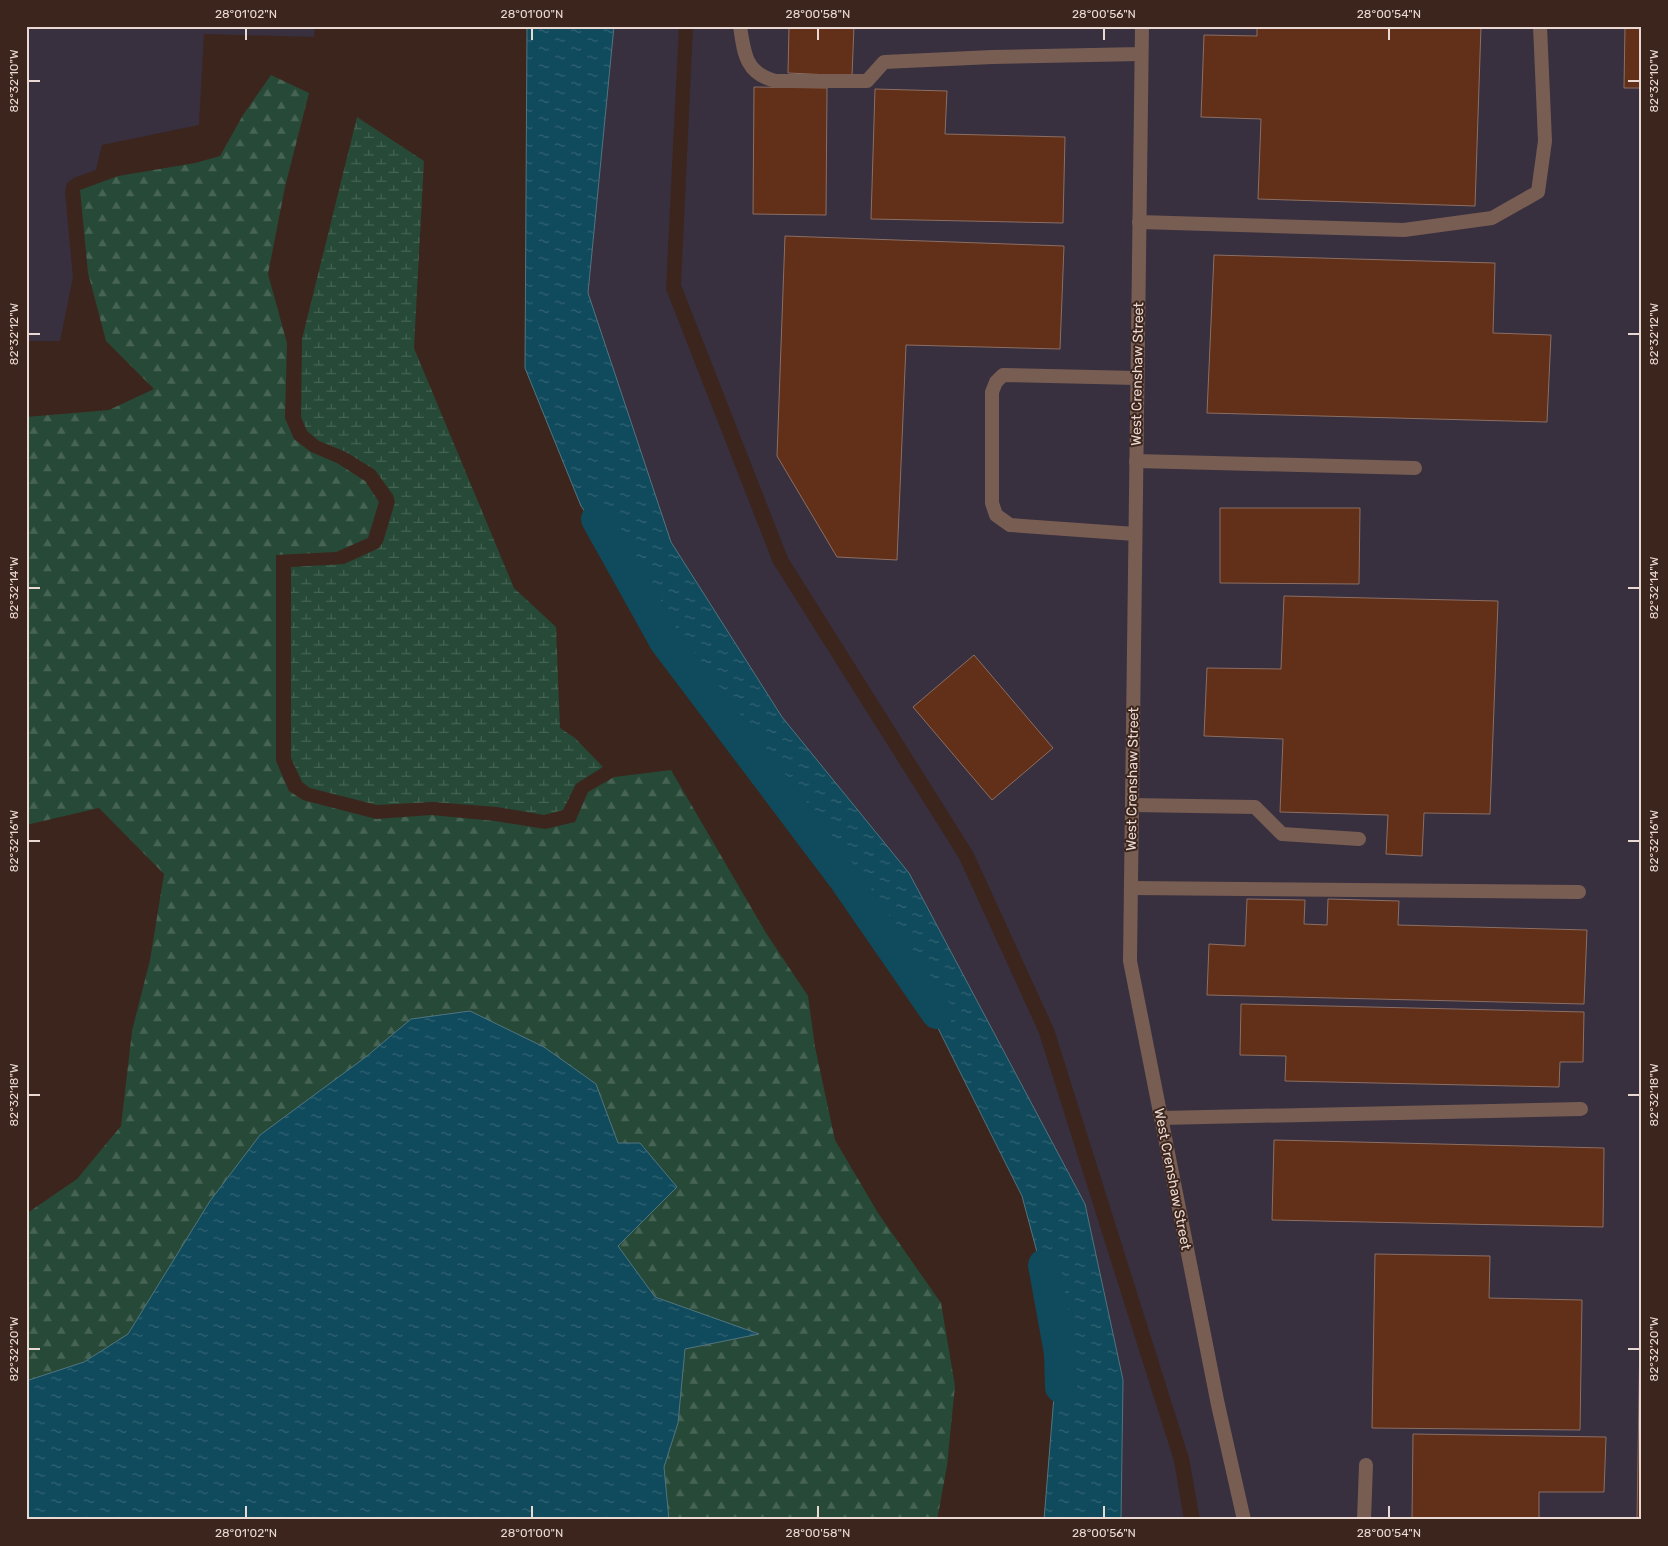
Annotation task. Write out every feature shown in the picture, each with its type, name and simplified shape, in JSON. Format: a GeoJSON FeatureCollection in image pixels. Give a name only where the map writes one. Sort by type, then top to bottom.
{"type":"FeatureCollection","features":[{"type":"Feature","properties":{"kind":"street"},"geometry":{"type":"LineString","coordinates":[[740,26],[747,60],[756,72],[764,78],[776,82],[867,80],[884,62],[992,57],[1142,54]]}},
{"type":"Feature","properties":{"kind":"street","name":"West Crenshaw Street"},"geometry":{"type":"LineString","coordinates":[[1142,26],[1130,961],[1218,1405],[1244,1520]]}},
{"type":"Feature","properties":{"kind":"street"},"geometry":{"type":"LineString","coordinates":[[1139,222],[1404,230],[1492,218],[1538,192],[1545,141],[1540,26]]}},
{"type":"Feature","properties":{"kind":"street"},"geometry":{"type":"LineString","coordinates":[[1135,534],[1010,525],[996,515],[992,503],[992,392],[996,382],[1003,375],[1137,378]]}},
{"type":"Feature","properties":{"kind":"street"},"geometry":{"type":"LineString","coordinates":[[1136,461],[1415,468]]}},
{"type":"Feature","properties":{"kind":"street"},"geometry":{"type":"LineString","coordinates":[[1132,805],[1255,807],[1282,834],[1358,839]]}},
{"type":"Feature","properties":{"kind":"street"},"geometry":{"type":"LineString","coordinates":[[1131,888],[1579,892]]}},
{"type":"Feature","properties":{"kind":"street"},"geometry":{"type":"LineString","coordinates":[[1161,1118],[1581,1109]]}},
{"type":"Feature","properties":{"kind":"street"},"geometry":{"type":"LineString","coordinates":[[1364,1520],[1366,1465]]}},
{"type":"Feature","properties":{"kind":"shaded area"},"geometry":{"type":"Polygon","coordinates":[[[26,26],[315,26],[314,37],[204,34],[199,125],[102,145],[96,170],[74,178],[67,183],[65,192],[73,277],[60,341],[26,341],[26,26]]]}},
{"type":"Feature","properties":{"kind":"shaded area"},"geometry":{"type":"Polygon","coordinates":[[[614,26],[679,26],[666,289],[773,563],[959,858],[1039,1033],[1174,1461],[1184,1520],[1121,1520],[1123,1380],[1085,1204],[909,873],[782,717],[671,542],[588,293],[614,26]]]}},
{"type":"Feature","properties":{"kind":"shaded area"},"geometry":{"type":"Polygon","coordinates":[[[693,26],[1642,26],[1642,1520],[1200,1520],[1189,1458],[1054,1029],[973,852],[788,558],[681,285],[693,26]]]}},
{"type":"Feature","properties":{"kind":"green space"},"geometry":{"type":"Polygon","coordinates":[[[271,75],[309,93],[285,187],[268,274],[287,343],[285,418],[294,439],[311,452],[337,463],[365,481],[379,502],[368,538],[336,552],[276,555],[276,761],[289,791],[303,800],[376,819],[431,815],[495,821],[545,829],[575,822],[588,792],[614,777],[671,770],[766,933],[808,996],[815,1047],[835,1140],[878,1213],[941,1303],[955,1386],[947,1466],[937,1520],[26,1520],[26,1214],[77,1179],[121,1126],[132,1031],[150,960],[164,874],[99,808],[26,825],[26,417],[109,410],[154,389],[106,341],[88,273],[80,190],[118,176],[195,163],[220,156],[243,115],[271,75]]]}},
{"type":"Feature","properties":{"kind":"green space"},"geometry":{"type":"Polygon","coordinates":[[[357,117],[424,161],[414,348],[514,588],[556,627],[560,728],[575,738],[603,767],[576,784],[563,810],[544,815],[497,807],[433,802],[377,805],[310,788],[302,782],[291,758],[291,567],[344,564],[379,548],[383,542],[395,502],[393,495],[375,470],[346,452],[319,441],[307,431],[301,417],[302,339],[357,117]]]}},
{"type":"Feature","properties":{"kind":"water"},"geometry":{"type":"Polygon","coordinates":[[[527,26],[614,26],[588,293],[671,542],[782,717],[909,873],[1085,1204],[1123,1380],[1121,1520],[1044,1520],[1059,1334],[1022,1196],[893,938],[581,506],[525,368],[527,26]]]}},
{"type":"Feature","properties":{"kind":"water"},"geometry":{"type":"Polygon","coordinates":[[[470,1011],[544,1047],[596,1084],[618,1143],[640,1143],[677,1187],[618,1246],[655,1297],[759,1334],[685,1349],[678,1423],[664,1467],[669,1520],[26,1520],[26,1381],[84,1362],[128,1334],[210,1201],[260,1135],[367,1056],[411,1019],[470,1011]]]}},
{"type":"Feature","properties":{"kind":"building"},"geometry":{"type":"Polygon","coordinates":[[[789,26],[854,26],[852,76],[788,73],[789,26]]]}},
{"type":"Feature","properties":{"kind":"building"},"geometry":{"type":"Polygon","coordinates":[[[1257,26],[1481,26],[1475,206],[1258,199],[1261,119],[1201,117],[1204,35],[1257,36],[1257,26]]]}},
{"type":"Feature","properties":{"kind":"building"},"geometry":{"type":"Polygon","coordinates":[[[1625,26],[1642,26],[1642,88],[1624,88],[1625,26]]]}},
{"type":"Feature","properties":{"kind":"building"},"geometry":{"type":"Polygon","coordinates":[[[754,87],[827,88],[826,215],[753,214],[754,87]]]}},
{"type":"Feature","properties":{"kind":"building"},"geometry":{"type":"Polygon","coordinates":[[[875,89],[947,91],[945,134],[1065,137],[1063,223],[871,219],[875,89]]]}},
{"type":"Feature","properties":{"kind":"building"},"geometry":{"type":"Polygon","coordinates":[[[785,236],[1064,246],[1060,349],[906,345],[897,560],[837,557],[777,456],[785,236]]]}},
{"type":"Feature","properties":{"kind":"building"},"geometry":{"type":"Polygon","coordinates":[[[1214,255],[1495,263],[1493,333],[1551,335],[1547,422],[1207,413],[1214,255]]]}},
{"type":"Feature","properties":{"kind":"building"},"geometry":{"type":"Polygon","coordinates":[[[1220,508],[1360,508],[1359,584],[1220,583],[1220,508]]]}},
{"type":"Feature","properties":{"kind":"building"},"geometry":{"type":"Polygon","coordinates":[[[1284,596],[1498,601],[1490,814],[1424,813],[1422,856],[1386,854],[1388,815],[1280,812],[1283,739],[1204,736],[1207,668],[1281,669],[1284,596]]]}},
{"type":"Feature","properties":{"kind":"building"},"geometry":{"type":"Polygon","coordinates":[[[974,655],[1053,748],[992,800],[913,707],[974,655]]]}},
{"type":"Feature","properties":{"kind":"building"},"geometry":{"type":"Polygon","coordinates":[[[1247,899],[1305,900],[1304,924],[1327,925],[1328,899],[1399,901],[1398,925],[1587,930],[1584,1004],[1207,995],[1209,944],[1245,946],[1247,899]]]}},
{"type":"Feature","properties":{"kind":"building"},"geometry":{"type":"Polygon","coordinates":[[[1241,1004],[1584,1012],[1583,1062],[1560,1062],[1559,1087],[1285,1081],[1286,1056],[1240,1055],[1241,1004]]]}},
{"type":"Feature","properties":{"kind":"building"},"geometry":{"type":"Polygon","coordinates":[[[1274,1140],[1604,1148],[1603,1227],[1272,1220],[1274,1140]]]}},
{"type":"Feature","properties":{"kind":"building"},"geometry":{"type":"Polygon","coordinates":[[[1642,1206],[1642,1520],[1637,1520],[1642,1206]]]}},
{"type":"Feature","properties":{"kind":"building"},"geometry":{"type":"Polygon","coordinates":[[[1375,1254],[1490,1256],[1489,1298],[1582,1300],[1580,1430],[1372,1428],[1375,1254]]]}},
{"type":"Feature","properties":{"kind":"building"},"geometry":{"type":"Polygon","coordinates":[[[1413,1434],[1606,1437],[1604,1492],[1539,1492],[1539,1520],[1412,1520],[1413,1434]]]}},
{"type":"Feature","properties":{"kind":"waterway"},"geometry":{"type":"LineString","coordinates":[[597,519],[665,641],[843,877],[937,1013]]}},
{"type":"Feature","properties":{"kind":"waterway"},"geometry":{"type":"LineString","coordinates":[[1044,1265],[1060,1353],[1061,1387]]}}]}
